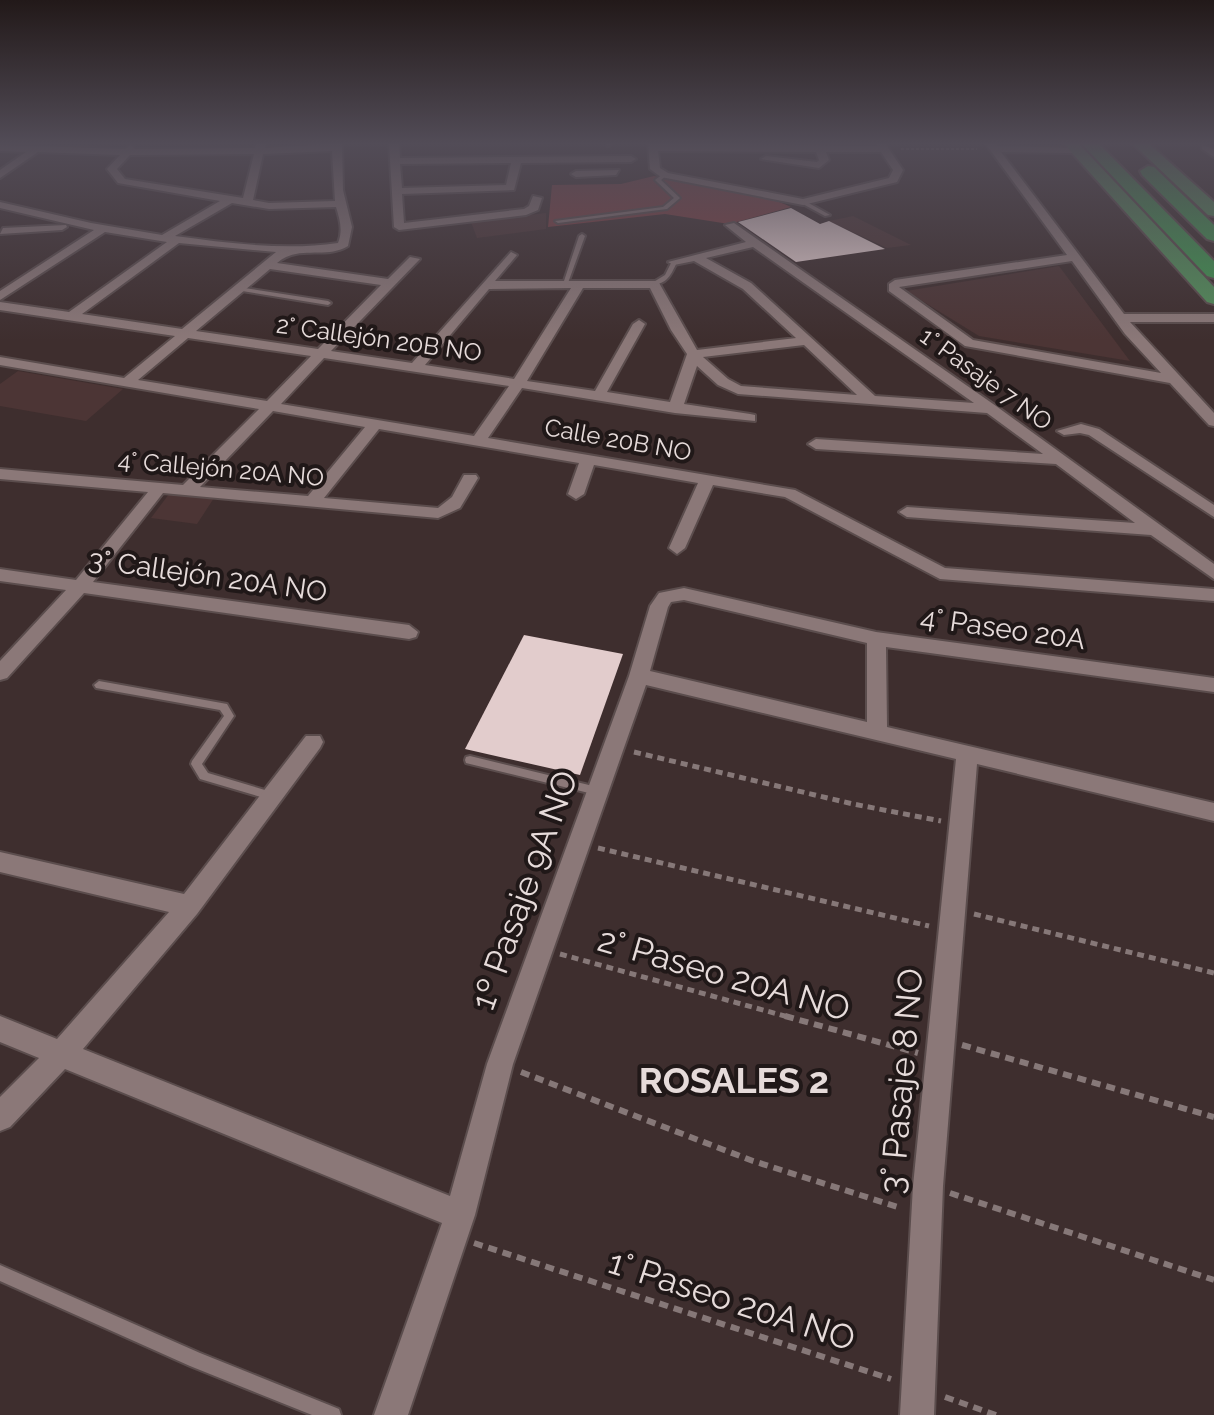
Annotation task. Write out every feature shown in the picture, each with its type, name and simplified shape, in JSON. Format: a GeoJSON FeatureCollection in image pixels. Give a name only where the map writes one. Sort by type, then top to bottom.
{"type":"FeatureCollection","features":[{"type":"Feature","properties":{"kind":"highway"},"geometry":{"type":"LineString","coordinates":[[1147,209],[1214,272]]}},
{"type":"Feature","properties":{"kind":"highway"},"geometry":{"type":"LineString","coordinates":[[1190,209],[1214,235]]}},
{"type":"Feature","properties":{"kind":"main road"},"geometry":{"type":"LineString","coordinates":[[1136,209],[1214,298]]}},
{"type":"Feature","properties":{"kind":"street"},"geometry":{"type":"LineString","coordinates":[[15,209],[167,241],[287,249],[342,246],[347,226],[342,209]]}},
{"type":"Feature","properties":{"kind":"street"},"geometry":{"type":"LineString","coordinates":[[72,316],[167,241],[215,209]]}},
{"type":"Feature","properties":{"kind":"street"},"geometry":{"type":"LineString","coordinates":[[397,209],[398,226],[401,227],[532,209]]}},
{"type":"Feature","properties":{"kind":"street"},"geometry":{"type":"LineString","coordinates":[[1040,209],[1130,331],[1214,422]]}},
{"type":"Feature","properties":{"kind":"street"},"geometry":{"type":"LineString","coordinates":[[1,232],[23,211]]}},
{"type":"Feature","properties":{"kind":"street"},"geometry":{"type":"LineString","coordinates":[[1,232],[84,225]]}},
{"type":"Feature","properties":{"kind":"street","name":"1° Pasaje 7 NO"},"geometry":{"type":"LineString","coordinates":[[730,225],[991,409],[1214,573]]}},
{"type":"Feature","properties":{"kind":"street"},"geometry":{"type":"LineString","coordinates":[[0,296],[103,229]]}},
{"type":"Feature","properties":{"kind":"street"},"geometry":{"type":"LineString","coordinates":[[674,262],[754,243]]}},
{"type":"Feature","properties":{"kind":"street"},"geometry":{"type":"LineString","coordinates":[[127,382],[287,249]]}},
{"type":"Feature","properties":{"kind":"street"},"geometry":{"type":"LineString","coordinates":[[417,366],[511,255]]}},
{"type":"Feature","properties":{"kind":"street"},"geometry":{"type":"LineString","coordinates":[[696,257],[747,286],[871,400]]}},
{"type":"Feature","properties":{"kind":"street"},"geometry":{"type":"LineString","coordinates":[[1076,257],[895,284],[893,288],[970,343],[1173,379]]}},
{"type":"Feature","properties":{"kind":"street"},"geometry":{"type":"LineString","coordinates":[[188,490],[414,259]]}},
{"type":"Feature","properties":{"kind":"street"},"geometry":{"type":"LineString","coordinates":[[268,265],[390,283]]}},
{"type":"Feature","properties":{"kind":"street"},"geometry":{"type":"LineString","coordinates":[[478,441],[519,382],[580,283]]}},
{"type":"Feature","properties":{"kind":"street"},"geometry":{"type":"LineString","coordinates":[[486,285],[654,284],[668,316],[694,354],[726,385],[738,390],[991,409]]}},
{"type":"Feature","properties":{"kind":"street","name":"2° Callejón 20B NO"},"geometry":{"type":"LineString","coordinates":[[0,306],[750,418]]}},
{"type":"Feature","properties":{"kind":"street"},"geometry":{"type":"LineString","coordinates":[[1121,318],[1214,318]]}},
{"type":"Feature","properties":{"kind":"street"},"geometry":{"type":"LineString","coordinates":[[599,395],[639,324]]}},
{"type":"Feature","properties":{"kind":"street"},"geometry":{"type":"LineString","coordinates":[[1130,331],[1214,330]]}},
{"type":"Feature","properties":{"kind":"street"},"geometry":{"type":"LineString","coordinates":[[694,354],[805,341]]}},
{"type":"Feature","properties":{"kind":"street"},"geometry":{"type":"LineString","coordinates":[[675,409],[694,354]]}},
{"type":"Feature","properties":{"kind":"street"},"geometry":{"type":"LineString","coordinates":[[0,375],[7,362]]}},
{"type":"Feature","properties":{"kind":"street","name":"Calle 20B NO"},"geometry":{"type":"LineString","coordinates":[[7,362],[799,496],[940,573],[955,576],[1214,595]]}},
{"type":"Feature","properties":{"kind":"street"},"geometry":{"type":"LineString","coordinates":[[313,501],[375,424]]}},
{"type":"Feature","properties":{"kind":"street"},"geometry":{"type":"LineString","coordinates":[[1064,431],[1081,428],[1094,432],[1214,512]]}},
{"type":"Feature","properties":{"kind":"street"},"geometry":{"type":"LineString","coordinates":[[816,444],[1060,460]]}},
{"type":"Feature","properties":{"kind":"street"},"geometry":{"type":"LineString","coordinates":[[576,494],[588,460]]}},
{"type":"Feature","properties":{"kind":"street","name":"4° Callejón 20A NO"},"geometry":{"type":"LineString","coordinates":[[0,474],[438,513],[447,512],[455,505],[470,478]]}},
{"type":"Feature","properties":{"kind":"street"},"geometry":{"type":"LineString","coordinates":[[677,548],[707,480]]}},
{"type":"Feature","properties":{"kind":"street"},"geometry":{"type":"LineString","coordinates":[[0,673],[80,586],[160,487]]}},
{"type":"Feature","properties":{"kind":"street"},"geometry":{"type":"LineString","coordinates":[[907,512],[1156,530]]}},
{"type":"Feature","properties":{"kind":"street","name":"3° Callejón 20A NO"},"geometry":{"type":"LineString","coordinates":[[0,575],[409,632]]}},
{"type":"Feature","properties":{"kind":"street","name":"1º Pasaje 9A NO"},"geometry":{"type":"LineString","coordinates":[[391,1415],[456,1226],[500,1064],[639,676],[659,606],[665,597],[684,594],[876,639]]}},
{"type":"Feature","properties":{"kind":"street"},"geometry":{"type":"LineString","coordinates":[[876,639],[877,732]]}},
{"type":"Feature","properties":{"kind":"street","name":"4° Paseo 20A"},"geometry":{"type":"LineString","coordinates":[[876,639],[1214,685]]}},
{"type":"Feature","properties":{"kind":"street"},"geometry":{"type":"LineString","coordinates":[[639,676],[1214,812]]}},
{"type":"Feature","properties":{"kind":"street"},"geometry":{"type":"LineString","coordinates":[[0,1117],[62,1053],[189,906],[313,742]]}},
{"type":"Feature","properties":{"kind":"street","name":"3° Pasaje 8 NO"},"geometry":{"type":"LineString","coordinates":[[918,1401],[928,1186],[967,753]]}},
{"type":"Feature","properties":{"kind":"street"},"geometry":{"type":"LineString","coordinates":[[0,862],[189,906]]}},
{"type":"Feature","properties":{"kind":"street"},"geometry":{"type":"LineString","coordinates":[[0,1029],[62,1053],[456,1226]]}},
{"type":"Feature","properties":{"kind":"lane"},"geometry":{"type":"LineString","coordinates":[[558,221],[656,209]]}},
{"type":"Feature","properties":{"kind":"lane"},"geometry":{"type":"LineString","coordinates":[[816,209],[827,215]]}},
{"type":"Feature","properties":{"kind":"lane"},"geometry":{"type":"LineString","coordinates":[[565,283],[582,236]]}},
{"type":"Feature","properties":{"kind":"lane"},"geometry":{"type":"LineString","coordinates":[[654,284],[668,276],[674,262]]}},
{"type":"Feature","properties":{"kind":"lane"},"geometry":{"type":"LineString","coordinates":[[238,289],[328,303]]}},
{"type":"Feature","properties":{"kind":"lane"},"geometry":{"type":"LineString","coordinates":[[99,685],[223,707],[229,716],[196,764],[197,769],[204,776],[271,796]]}},
{"type":"Feature","properties":{"kind":"lane"},"geometry":{"type":"LineString","coordinates":[[470,760],[597,791]]}},
{"type":"Feature","properties":{"kind":"lane"},"geometry":{"type":"LineString","coordinates":[[0,1273],[196,1360],[333,1415]]}},
{"type":"Feature","properties":{"kind":"path"},"geometry":{"type":"LineString","coordinates":[[613,747],[853,804],[959,825]]}},
{"type":"Feature","properties":{"kind":"path"},"geometry":{"type":"LineString","coordinates":[[579,844],[1214,973]]}},
{"type":"Feature","properties":{"kind":"path","name":"2° Paseo 20A NO"},"geometry":{"type":"LineString","coordinates":[[541,948],[1214,1117]]}},
{"type":"Feature","properties":{"kind":"path"},"geometry":{"type":"LineString","coordinates":[[500,1064],[753,1161],[926,1216]]}},
{"type":"Feature","properties":{"kind":"path"},"geometry":{"type":"LineString","coordinates":[[928,1186],[1214,1280]]}},
{"type":"Feature","properties":{"kind":"path","name":"1° Paseo 20A NO"},"geometry":{"type":"LineString","coordinates":[[456,1226],[918,1401],[996,1415]]}},
{"type":"Feature","properties":{"kind":"shaded area"},"geometry":{"type":"Polygon","coordinates":[[[550,209],[784,209],[729,224],[665,214],[548,227],[550,209]]]}},
{"type":"Feature","properties":{"kind":"shaded area"},"geometry":{"type":"Polygon","coordinates":[[[546,213],[546,229],[477,238],[471,222],[546,213]]]}},
{"type":"Feature","properties":{"kind":"shaded area"},"geometry":{"type":"Polygon","coordinates":[[[853,216],[911,245],[887,248],[829,221],[853,216]]]}},
{"type":"Feature","properties":{"kind":"shaded area"},"geometry":{"type":"Polygon","coordinates":[[[1059,266],[1130,361],[979,336],[906,291],[1059,266]]]}},
{"type":"Feature","properties":{"kind":"shaded area"},"geometry":{"type":"Polygon","coordinates":[[[18,371],[123,389],[86,421],[0,406],[0,384],[18,371]]]}},
{"type":"Feature","properties":{"kind":"shaded area"},"geometry":{"type":"Polygon","coordinates":[[[169,494],[214,498],[197,524],[151,518],[169,494]]]}},
{"type":"Feature","properties":{"kind":"building"},"geometry":{"type":"Polygon","coordinates":[[[793,209],[820,224],[829,221],[885,249],[796,262],[738,222],[793,209]]]}},
{"type":"Feature","properties":{"kind":"building"},"geometry":{"type":"Polygon","coordinates":[[[524,635],[623,654],[580,775],[465,749],[524,635]]]}},
{"type":"Feature","properties":{"kind":"district","name":"ROSALES 2"},"geometry":{"type":"Point","coordinates":[734,1080]}}]}
